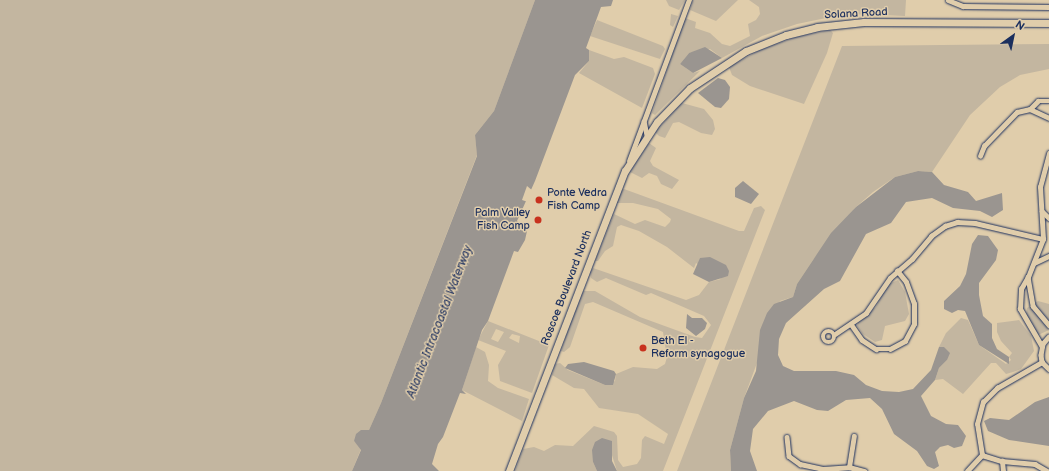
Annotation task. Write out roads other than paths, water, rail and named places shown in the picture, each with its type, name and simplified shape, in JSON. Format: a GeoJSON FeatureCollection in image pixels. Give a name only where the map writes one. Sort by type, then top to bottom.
{"type":"FeatureCollection","features":[{"type":"Feature","properties":{"kind":"street","name":"Roscoe Boulevard North"},"geometry":{"type":"LineString","coordinates":[[509,471],[625,171],[644,116],[689,0]]}},
{"type":"Feature","properties":{"kind":"street"},"geometry":{"type":"LineString","coordinates":[[948,0],[963,6],[1049,7]]}},
{"type":"Feature","properties":{"kind":"street","name":"Solana Road"},"geometry":{"type":"LineString","coordinates":[[625,171],[647,135],[681,97],[711,72],[761,44],[801,31],[860,22],[1049,23]]}},
{"type":"Feature","properties":{"kind":"street"},"geometry":{"type":"LineString","coordinates":[[980,156],[984,146],[1014,114],[1030,109],[1038,101],[1049,101]]}},
{"type":"Feature","properties":{"kind":"street"},"geometry":{"type":"LineString","coordinates":[[1030,109],[1049,118]]}},
{"type":"Feature","properties":{"kind":"street"},"geometry":{"type":"LineString","coordinates":[[644,116],[647,135]]}},
{"type":"Feature","properties":{"kind":"street"},"geometry":{"type":"LineString","coordinates":[[1049,153],[1041,178],[1042,239],[1034,263],[1021,289],[1020,309],[1042,347],[1042,362],[1049,369]]}},
{"type":"Feature","properties":{"kind":"street"},"geometry":{"type":"LineString","coordinates":[[1042,211],[1049,218]]}},
{"type":"Feature","properties":{"kind":"street"},"geometry":{"type":"LineString","coordinates":[[835,334],[866,313],[884,283],[912,259],[931,236],[951,224],[975,223],[1042,239]]}},
{"type":"Feature","properties":{"kind":"street"},"geometry":{"type":"LineString","coordinates":[[1034,263],[1049,256]]}},
{"type":"Feature","properties":{"kind":"street"},"geometry":{"type":"LineString","coordinates":[[851,324],[862,340],[876,349],[890,349],[905,341],[914,324],[914,304],[906,282],[897,271]]}},
{"type":"Feature","properties":{"kind":"street"},"geometry":{"type":"LineString","coordinates":[[1028,277],[1033,306],[1049,325]]}},
{"type":"Feature","properties":{"kind":"street"},"geometry":{"type":"LineString","coordinates":[[1042,347],[1049,337]]}},
{"type":"Feature","properties":{"kind":"street"},"geometry":{"type":"LineString","coordinates":[[982,455],[977,424],[983,402],[997,388],[1042,362]]}},
{"type":"Feature","properties":{"kind":"street"},"geometry":{"type":"LineString","coordinates":[[848,468],[854,436]]}},
{"type":"Feature","properties":{"kind":"street"},"geometry":{"type":"LineString","coordinates":[[786,437],[790,456],[800,464],[823,469],[848,468],[864,471]]}},
{"type":"Feature","properties":{"kind":"street"},"geometry":{"type":"LineString","coordinates":[[982,455],[1002,461],[1035,464],[1047,471]]}},
{"type":"Feature","properties":{"kind":"street"},"geometry":{"type":"LineString","coordinates":[[967,471],[982,455]]}},
{"type":"Feature","properties":{"kind":"street"},"geometry":{"type":"LineString","coordinates":[[1002,461],[1003,471]]}},
{"type":"Feature","properties":{"kind":"water","name":"Atlantic Intracoastal Waterway"},"geometry":{"type":"Polygon","coordinates":[[[535,0],[613,0],[611,6],[601,7],[586,48],[589,50],[589,61],[575,75],[535,181],[517,221],[527,231],[525,240],[518,252],[514,251],[488,321],[482,330],[462,390],[466,394],[460,393],[443,437],[438,444],[432,464],[439,471],[352,471],[361,450],[354,441],[356,434],[361,430],[369,430],[381,403],[477,156],[475,135],[494,111],[535,0]]]}},
{"type":"Feature","properties":{"kind":"water"},"geometry":{"type":"Polygon","coordinates":[[[705,47],[722,58],[693,73],[680,64],[689,53],[705,47]]]}},
{"type":"Feature","properties":{"kind":"water"},"geometry":{"type":"Polygon","coordinates":[[[718,78],[725,80],[730,87],[729,99],[721,108],[715,107],[698,93],[718,78]]]}},
{"type":"Feature","properties":{"kind":"water"},"geometry":{"type":"Polygon","coordinates":[[[918,171],[932,172],[944,185],[968,192],[976,201],[1002,193],[1003,210],[992,217],[980,211],[953,208],[932,198],[906,202],[891,223],[866,234],[840,281],[824,289],[786,323],[779,339],[778,355],[783,366],[794,371],[836,371],[854,375],[866,385],[882,391],[899,392],[913,389],[931,370],[939,347],[944,347],[950,353],[947,360],[939,368],[935,380],[921,396],[931,416],[946,424],[958,425],[966,436],[962,446],[954,448],[948,445],[940,447],[935,452],[939,466],[934,469],[927,466],[917,451],[894,434],[882,409],[870,398],[846,400],[828,411],[817,410],[794,401],[768,411],[753,429],[750,451],[757,471],[731,471],[730,450],[744,398],[756,371],[760,330],[767,313],[774,304],[793,297],[797,284],[831,233],[856,207],[895,177],[918,171]]]}},
{"type":"Feature","properties":{"kind":"water"},"geometry":{"type":"Polygon","coordinates":[[[743,181],[759,194],[751,204],[735,197],[735,188],[743,181]]]}},
{"type":"Feature","properties":{"kind":"water"},"geometry":{"type":"Polygon","coordinates":[[[978,235],[988,236],[998,250],[996,260],[979,283],[979,295],[983,316],[992,324],[992,338],[997,349],[1009,357],[1009,364],[979,345],[965,311],[958,310],[952,313],[944,309],[944,301],[960,286],[966,274],[972,244],[978,235]]]}},
{"type":"Feature","properties":{"kind":"water"},"geometry":{"type":"Polygon","coordinates":[[[710,257],[726,265],[729,271],[728,276],[709,282],[693,274],[700,258],[710,257]]]}},
{"type":"Feature","properties":{"kind":"water"},"geometry":{"type":"Polygon","coordinates":[[[687,314],[692,318],[702,318],[707,323],[705,329],[696,336],[686,328],[687,314]]]}},
{"type":"Feature","properties":{"kind":"water"},"geometry":{"type":"Polygon","coordinates":[[[584,362],[614,371],[616,374],[613,385],[605,385],[565,368],[568,364],[584,362]]]}},
{"type":"Feature","properties":{"kind":"water"},"geometry":{"type":"Polygon","coordinates":[[[1049,397],[1049,446],[1009,440],[988,431],[984,421],[990,418],[1009,420],[1035,402],[1049,397]]]}},
{"type":"Feature","properties":{"kind":"water"},"geometry":{"type":"Polygon","coordinates":[[[602,438],[612,441],[612,461],[617,471],[597,471],[593,462],[592,450],[595,442],[602,438]]]}},
{"type":"Feature","properties":{"kind":"place","name":"Ponte Vedra Fish Camp"},"geometry":{"type":"Point","coordinates":[539,200]}},
{"type":"Feature","properties":{"kind":"place","name":"Palm Valley Fish Camp"},"geometry":{"type":"Point","coordinates":[538,220]}},
{"type":"Feature","properties":{"kind":"place","name":"Beth El - Reform synagogue"},"geometry":{"type":"Point","coordinates":[643,348]}}]}
